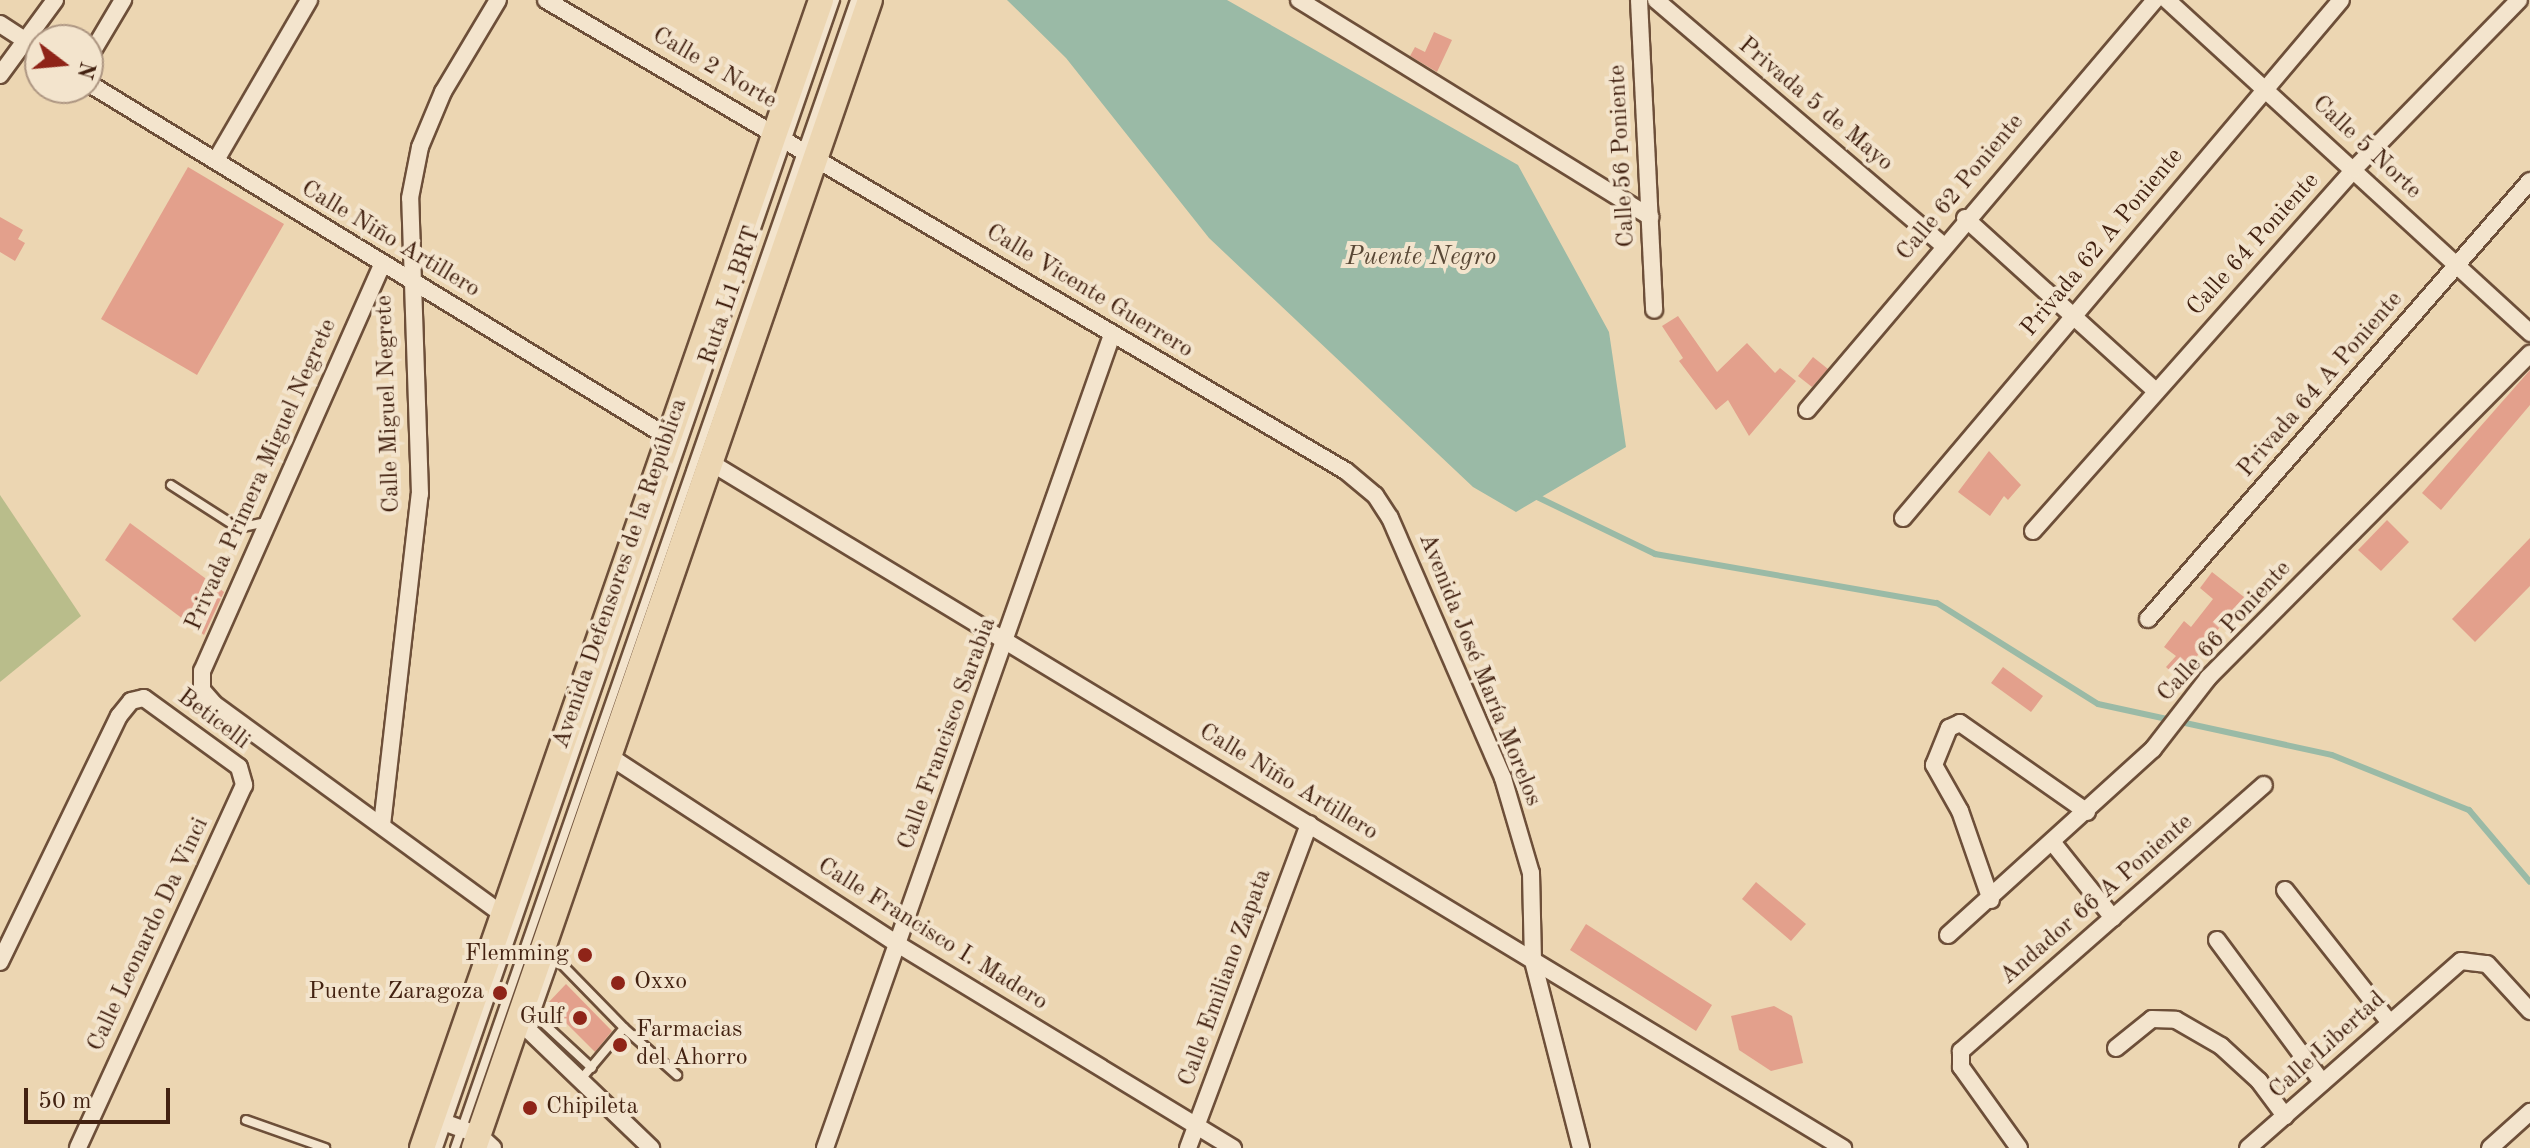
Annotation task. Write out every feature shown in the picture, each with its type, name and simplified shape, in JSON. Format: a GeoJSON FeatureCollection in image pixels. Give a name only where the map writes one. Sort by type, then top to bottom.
{"type":"FeatureCollection","features":[{"type":"Feature","properties":{"kind":"main road","name":"Avenida Defensores de la República"},"geometry":{"type":"LineString","coordinates":[[464,1134],[503,915],[668,437],[782,136],[821,0]]}},
{"type":"Feature","properties":{"kind":"main road","name":"Avenida Defensores de la República"},"geometry":{"type":"LineString","coordinates":[[422,1148],[464,1134],[526,1017],[609,756],[810,152],[870,0]]}},
{"type":"Feature","properties":{"kind":"street"},"geometry":{"type":"LineString","coordinates":[[43,24],[55,0]]}},
{"type":"Feature","properties":{"kind":"street"},"geometry":{"type":"LineString","coordinates":[[104,32],[123,0]]}},
{"type":"Feature","properties":{"kind":"street"},"geometry":{"type":"LineString","coordinates":[[216,160],[309,0]]}},
{"type":"Feature","properties":{"kind":"street","name":"Calle Miguel Negrete"},"geometry":{"type":"LineString","coordinates":[[382,825],[420,494],[409,279],[410,198],[420,147],[443,92],[498,0]]}},
{"type":"Feature","properties":{"kind":"street","name":"Calle 2 Norte"},"geometry":{"type":"LineString","coordinates":[[546,0],[782,136]]}},
{"type":"Feature","properties":{"kind":"street"},"geometry":{"type":"LineString","coordinates":[[1299,0],[1650,217]]}},
{"type":"Feature","properties":{"kind":"street","name":"Calle 56 Poniente"},"geometry":{"type":"LineString","coordinates":[[1639,0],[1654,310]]}},
{"type":"Feature","properties":{"kind":"street","name":"Privada 5 de Mayo"},"geometry":{"type":"LineString","coordinates":[[1656,0],[1943,245]]}},
{"type":"Feature","properties":{"kind":"street","name":"Calle 62 Poniente"},"geometry":{"type":"LineString","coordinates":[[1807,410],[1965,218],[2155,0]]}},
{"type":"Feature","properties":{"kind":"street","name":"Calle 5 Norte"},"geometry":{"type":"LineString","coordinates":[[2167,0],[2266,87],[2530,333]]}},
{"type":"Feature","properties":{"kind":"street","name":"Privada 62 A Poniente"},"geometry":{"type":"LineString","coordinates":[[1903,518],[2341,0]]}},
{"type":"Feature","properties":{"kind":"street","name":"Calle 64 Poniente"},"geometry":{"type":"LineString","coordinates":[[2033,531],[2354,169],[2519,0]]}},
{"type":"Feature","properties":{"kind":"street"},"geometry":{"type":"LineString","coordinates":[[0,24],[24,39]]}},
{"type":"Feature","properties":{"kind":"street"},"geometry":{"type":"LineString","coordinates":[[0,75],[24,53]]}},
{"type":"Feature","properties":{"kind":"street","name":"Calle Niño Artillero"},"geometry":{"type":"LineString","coordinates":[[104,93],[668,437]]}},
{"type":"Feature","properties":{"kind":"street","name":"Calle Vicente Guerrero"},"geometry":{"type":"LineString","coordinates":[[782,136],[1112,335],[1346,471],[1375,495]]}},
{"type":"Feature","properties":{"kind":"street","name":"Privada 64 A Poniente"},"geometry":{"type":"LineString","coordinates":[[2148,619],[2530,181]]}},
{"type":"Feature","properties":{"kind":"street"},"geometry":{"type":"LineString","coordinates":[[1965,218],[2156,391]]}},
{"type":"Feature","properties":{"kind":"street","name":"Privada Primera Miguel Negrete"},"geometry":{"type":"LineString","coordinates":[[382,265],[202,671],[202,690],[214,704],[382,825]]}},
{"type":"Feature","properties":{"kind":"street","name":"Calle Francisco Sarabia"},"geometry":{"type":"LineString","coordinates":[[825,1148],[1007,641],[1112,335]]}},
{"type":"Feature","properties":{"kind":"street","name":"Calle 66 Poniente"},"geometry":{"type":"LineString","coordinates":[[1948,935],[1991,900],[2153,749],[2208,678],[2530,354]]}},
{"type":"Feature","properties":{"kind":"street","name":"Calle Niño Artillero"},"geometry":{"type":"LineString","coordinates":[[708,461],[1843,1148]]}},
{"type":"Feature","properties":{"kind":"street","name":"Avenida José María Morelos"},"geometry":{"type":"LineString","coordinates":[[1375,495],[1390,518],[1503,778],[1531,873],[1533,961],[1581,1148]]}},
{"type":"Feature","properties":{"kind":"street","name":"Beticelli"},"geometry":{"type":"LineString","coordinates":[[0,962],[119,716],[131,701],[144,698],[239,767],[244,785]]}},
{"type":"Feature","properties":{"kind":"street"},"geometry":{"type":"LineString","coordinates":[[1991,900],[1960,811],[1934,765],[1949,728],[1960,723],[2087,812]]}},
{"type":"Feature","properties":{"kind":"street","name":"Calle Francisco I. Madero"},"geometry":{"type":"LineString","coordinates":[[609,756],[899,945],[1233,1148]]}},
{"type":"Feature","properties":{"kind":"street","name":"Calle Leonardo Da Vinci"},"geometry":{"type":"LineString","coordinates":[[78,1148],[244,785]]}},
{"type":"Feature","properties":{"kind":"street","name":"Andador 66 A Poniente"},"geometry":{"type":"LineString","coordinates":[[2019,1148],[1961,1067],[1961,1051],[2264,785]]}},
{"type":"Feature","properties":{"kind":"street","name":"Calle Emiliano Zapata"},"geometry":{"type":"LineString","coordinates":[[1188,1148],[1309,824]]}},
{"type":"Feature","properties":{"kind":"street"},"geometry":{"type":"LineString","coordinates":[[382,825],[503,915]]}},
{"type":"Feature","properties":{"kind":"street"},"geometry":{"type":"LineString","coordinates":[[2053,843],[2113,918]]}},
{"type":"Feature","properties":{"kind":"street"},"geometry":{"type":"LineString","coordinates":[[2285,890],[2390,1023]]}},
{"type":"Feature","properties":{"kind":"street"},"geometry":{"type":"LineString","coordinates":[[2217,940],[2322,1082]]}},
{"type":"Feature","properties":{"kind":"street","name":"Calle Libertad"},"geometry":{"type":"LineString","coordinates":[[2248,1148],[2461,961],[2487,964],[2530,1011]]}},
{"type":"Feature","properties":{"kind":"street"},"geometry":{"type":"LineString","coordinates":[[526,1017],[587,1073],[651,1148]]}},
{"type":"Feature","properties":{"kind":"street"},"geometry":{"type":"LineString","coordinates":[[2116,1048],[2152,1019],[2176,1020],[2221,1046],[2259,1081],[2285,1116]]}},
{"type":"Feature","properties":{"kind":"street"},"geometry":{"type":"LineString","coordinates":[[2490,1148],[2530,1112]]}},
{"type":"Feature","properties":{"kind":"lane","name":"Ruta L1 BRT"},"geometry":{"type":"LineString","coordinates":[[438,1148],[464,1134],[782,136],[835,0]]}},
{"type":"Feature","properties":{"kind":"lane","name":"Ruta L1 BRT"},"geometry":{"type":"LineString","coordinates":[[455,1148],[464,1134],[810,152],[855,0]]}},
{"type":"Feature","properties":{"kind":"lane"},"geometry":{"type":"LineString","coordinates":[[171,485],[238,528],[268,522]]}},
{"type":"Feature","properties":{"kind":"lane"},"geometry":{"type":"LineString","coordinates":[[549,951],[624,1028],[677,1075]]}},
{"type":"Feature","properties":{"kind":"lane"},"geometry":{"type":"LineString","coordinates":[[587,1073],[624,1028]]}},
{"type":"Feature","properties":{"kind":"lane"},"geometry":{"type":"LineString","coordinates":[[246,1120],[325,1148]]}},
{"type":"Feature","properties":{"kind":"shaded area"},"geometry":{"type":"Polygon","coordinates":[[[0,495],[81,616],[0,682],[0,495]]]}},
{"type":"Feature","properties":{"kind":"water","name":"Puente Negro"},"geometry":{"type":"Polygon","coordinates":[[[1007,0],[1227,0],[1518,165],[1609,332],[1626,447],[1516,512],[1473,487],[1209,238],[1066,58],[1007,0]]]}},
{"type":"Feature","properties":{"kind":"building"},"geometry":{"type":"Polygon","coordinates":[[[1434,32],[1452,40],[1437,72],[1410,56],[1415,47],[1425,52],[1434,32]]]}},
{"type":"Feature","properties":{"kind":"building"},"geometry":{"type":"Polygon","coordinates":[[[188,167],[284,224],[197,375],[101,319],[188,167]]]}},
{"type":"Feature","properties":{"kind":"building"},"geometry":{"type":"Polygon","coordinates":[[[0,217],[23,230],[18,239],[25,243],[15,261],[0,252],[0,217]]]}},
{"type":"Feature","properties":{"kind":"building"},"geometry":{"type":"Polygon","coordinates":[[[1678,316],[1717,372],[1747,343],[1775,373],[1780,368],[1796,381],[1749,436],[1728,400],[1716,410],[1679,361],[1683,358],[1662,326],[1678,316]]]}},
{"type":"Feature","properties":{"kind":"building"},"geometry":{"type":"Polygon","coordinates":[[[1813,357],[1828,369],[1812,387],[1798,376],[1813,357]]]}},
{"type":"Feature","properties":{"kind":"building"},"geometry":{"type":"Polygon","coordinates":[[[2530,370],[2530,405],[2441,510],[2422,493],[2530,370]]]}},
{"type":"Feature","properties":{"kind":"building"},"geometry":{"type":"Polygon","coordinates":[[[1989,451],[2021,485],[2008,500],[2004,496],[1990,516],[1958,492],[1989,451]]]}},
{"type":"Feature","properties":{"kind":"building"},"geometry":{"type":"Polygon","coordinates":[[[2387,520],[2409,542],[2381,571],[2358,550],[2387,520]]]}},
{"type":"Feature","properties":{"kind":"building"},"geometry":{"type":"Polygon","coordinates":[[[130,523],[224,592],[204,635],[105,560],[130,523]]]}},
{"type":"Feature","properties":{"kind":"building"},"geometry":{"type":"Polygon","coordinates":[[[2530,538],[2530,586],[2475,642],[2452,619],[2530,538]]]}},
{"type":"Feature","properties":{"kind":"building"},"geometry":{"type":"Polygon","coordinates":[[[2212,572],[2253,604],[2241,620],[2231,613],[2179,679],[2166,667],[2176,656],[2164,647],[2184,621],[2191,627],[2213,599],[2200,588],[2212,572]]]}},
{"type":"Feature","properties":{"kind":"building"},"geometry":{"type":"Polygon","coordinates":[[[2003,667],[2043,696],[2031,712],[1991,683],[2003,667]]]}},
{"type":"Feature","properties":{"kind":"building"},"geometry":{"type":"Polygon","coordinates":[[[1756,882],[1806,924],[1791,941],[1742,899],[1756,882]]]}},
{"type":"Feature","properties":{"kind":"building"},"geometry":{"type":"Polygon","coordinates":[[[1586,924],[1712,1005],[1696,1031],[1570,950],[1586,924]]]}},
{"type":"Feature","properties":{"kind":"building","name":"Gulf"},"geometry":{"type":"Polygon","coordinates":[[[566,984],[612,1031],[595,1052],[547,1004],[566,984]]]}},
{"type":"Feature","properties":{"kind":"building"},"geometry":{"type":"Polygon","coordinates":[[[1774,1006],[1792,1016],[1803,1063],[1771,1071],[1739,1050],[1731,1016],[1774,1006]]]}},
{"type":"Feature","properties":{"kind":"waterway"},"geometry":{"type":"LineString","coordinates":[[1531,494],[1655,554],[1937,603],[2098,704],[2332,755],[2469,810],[2530,882]]}},
{"type":"Feature","properties":{"kind":"place","name":"Flemming"},"geometry":{"type":"Point","coordinates":[585,955]}},
{"type":"Feature","properties":{"kind":"place","name":"Oxxo"},"geometry":{"type":"Point","coordinates":[618,983]}},
{"type":"Feature","properties":{"kind":"place","name":"Puente Zaragoza"},"geometry":{"type":"Point","coordinates":[500,993]}},
{"type":"Feature","properties":{"kind":"place","name":"Gulf"},"geometry":{"type":"Point","coordinates":[580,1018]}},
{"type":"Feature","properties":{"kind":"place","name":"Farmacias del Ahorro"},"geometry":{"type":"Point","coordinates":[620,1045]}},
{"type":"Feature","properties":{"kind":"place","name":"Chipileta"},"geometry":{"type":"Point","coordinates":[530,1108]}}]}
